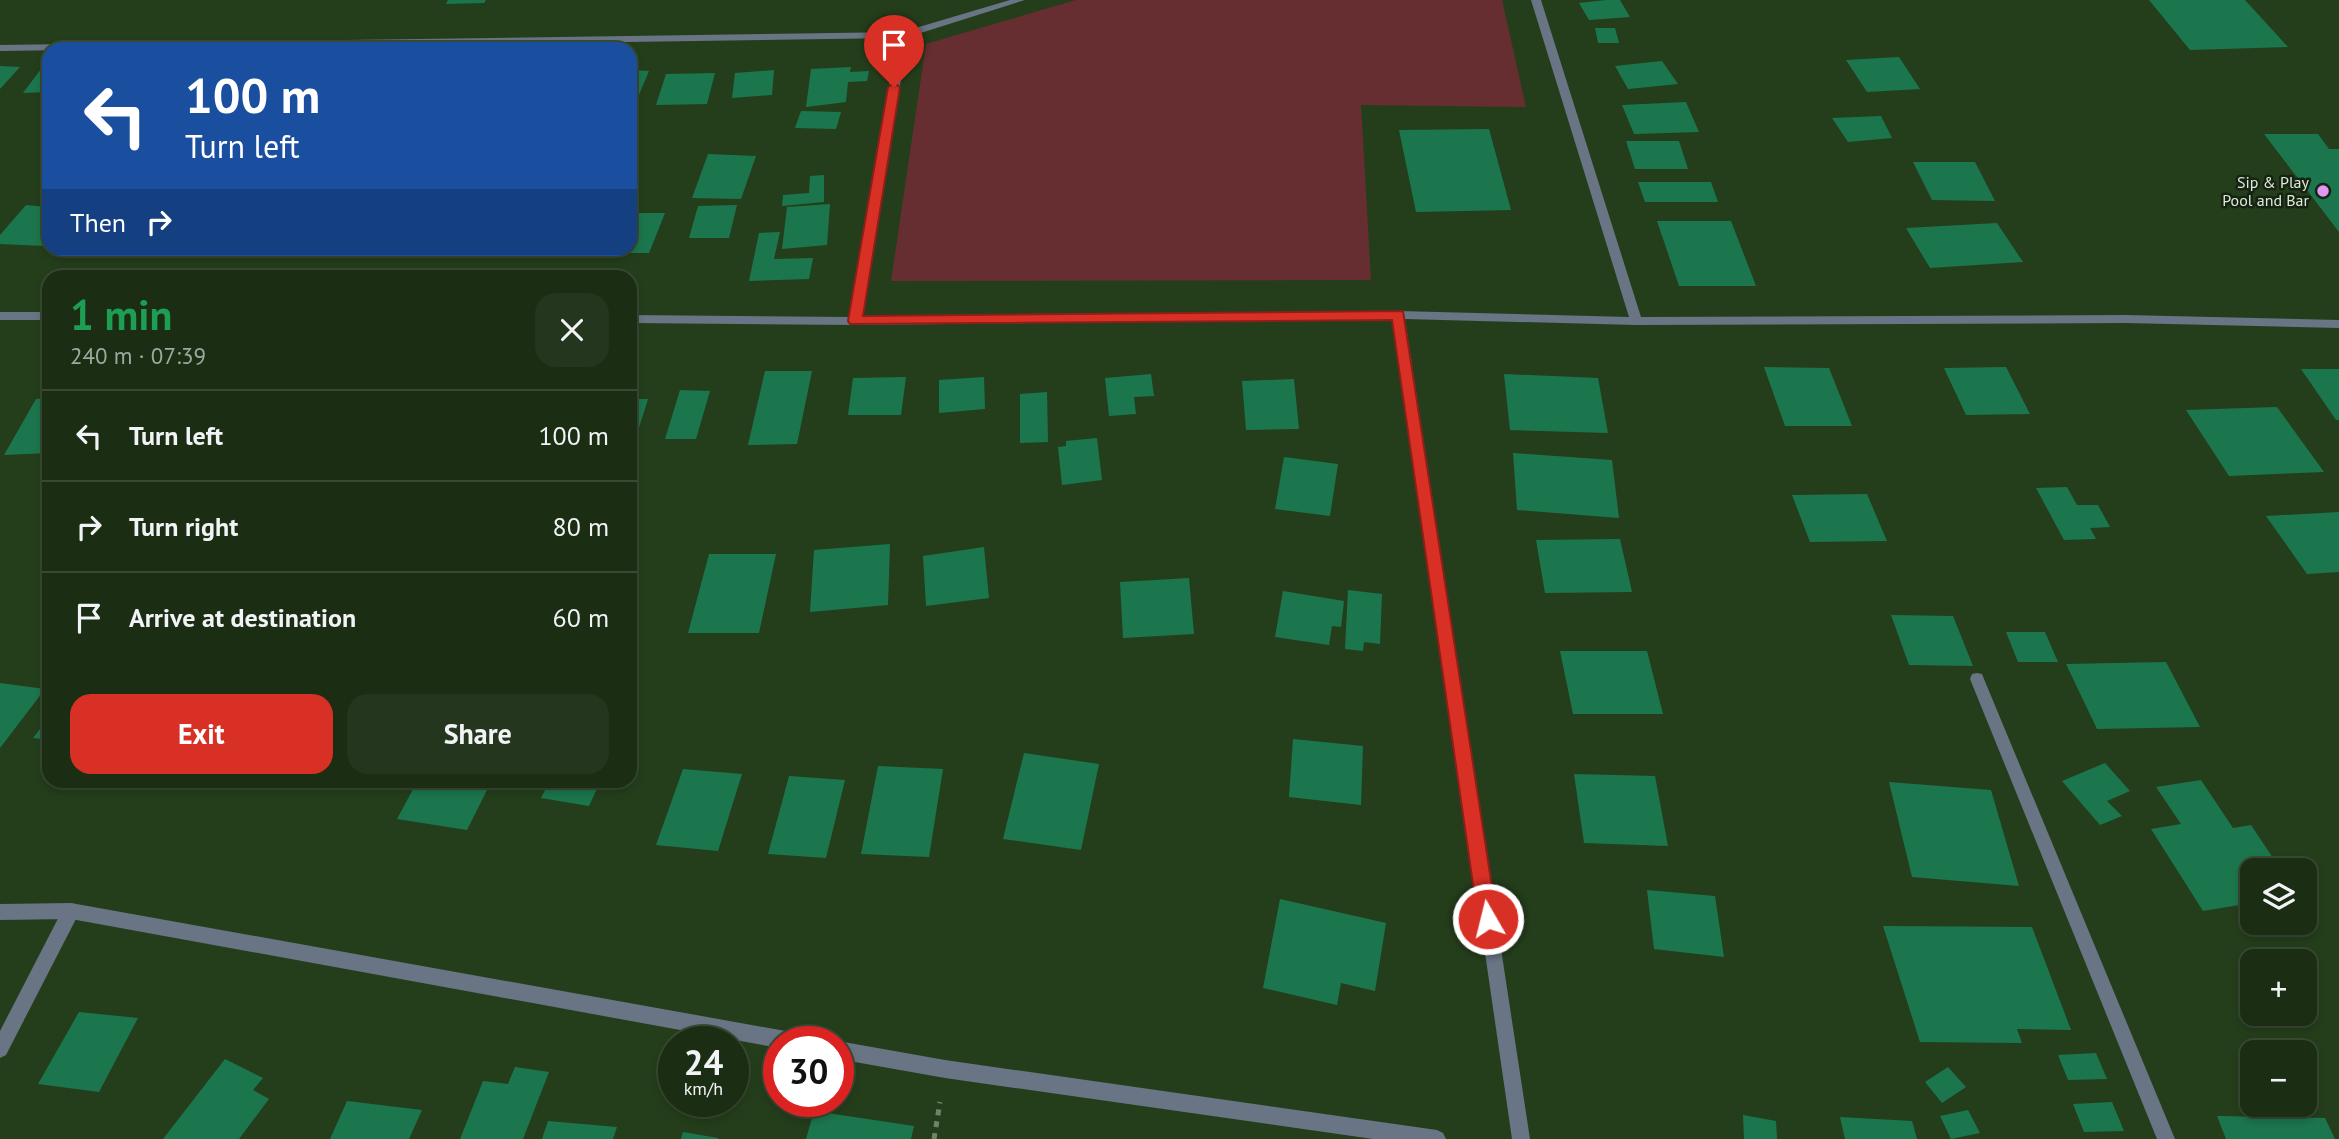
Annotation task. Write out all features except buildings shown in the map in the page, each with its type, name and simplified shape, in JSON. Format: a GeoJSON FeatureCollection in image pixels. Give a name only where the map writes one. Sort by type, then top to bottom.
{"type":"FeatureCollection","features":[{"type":"Feature","properties":{"kind":"street"},"geometry":{"type":"LineString","coordinates":[[417,42],[903,35],[1020,0]]}},
{"type":"Feature","properties":{"kind":"street"},"geometry":{"type":"LineString","coordinates":[[1536,0],[1636,321]]}},
{"type":"Feature","properties":{"kind":"street"},"geometry":{"type":"LineString","coordinates":[[855,321],[903,35]]}},
{"type":"Feature","properties":{"kind":"street"},"geometry":{"type":"LineString","coordinates":[[0,48],[42,47]]}},
{"type":"Feature","properties":{"kind":"street"},"geometry":{"type":"LineString","coordinates":[[1398,315],[1521,1139]]}},
{"type":"Feature","properties":{"kind":"street"},"geometry":{"type":"LineString","coordinates":[[637,319],[855,321],[1398,315],[1636,321],[2126,318],[2339,324]]}},
{"type":"Feature","properties":{"kind":"street"},"geometry":{"type":"LineString","coordinates":[[0,316],[42,316]]}},
{"type":"Feature","properties":{"kind":"street"},"geometry":{"type":"LineString","coordinates":[[1977,679],[2166,1139]]}},
{"type":"Feature","properties":{"kind":"street"},"geometry":{"type":"LineString","coordinates":[[0,1049],[71,911]]}},
{"type":"Feature","properties":{"kind":"street"},"geometry":{"type":"LineString","coordinates":[[0,912],[71,911],[763,1036]]}},
{"type":"Feature","properties":{"kind":"street"},"geometry":{"type":"LineString","coordinates":[[854,1053],[945,1069],[1437,1139]]}},
{"type":"Feature","properties":{"kind":"shaded area"},"geometry":{"type":"Polygon","coordinates":[[[1076,0],[1502,0],[1526,107],[1361,105],[1371,280],[891,281],[926,44],[1076,0]]]}},
{"type":"Feature","properties":{"kind":"place","name":"Sip & Play Pool and Bar"},"geometry":{"type":"Point","coordinates":[2323,191]}},
{"type":"Feature","properties":{"kind":"route"},"geometry":{"type":"LineString","coordinates":[[894,87],[855,321],[1398,315],[1488,919]]}}]}
